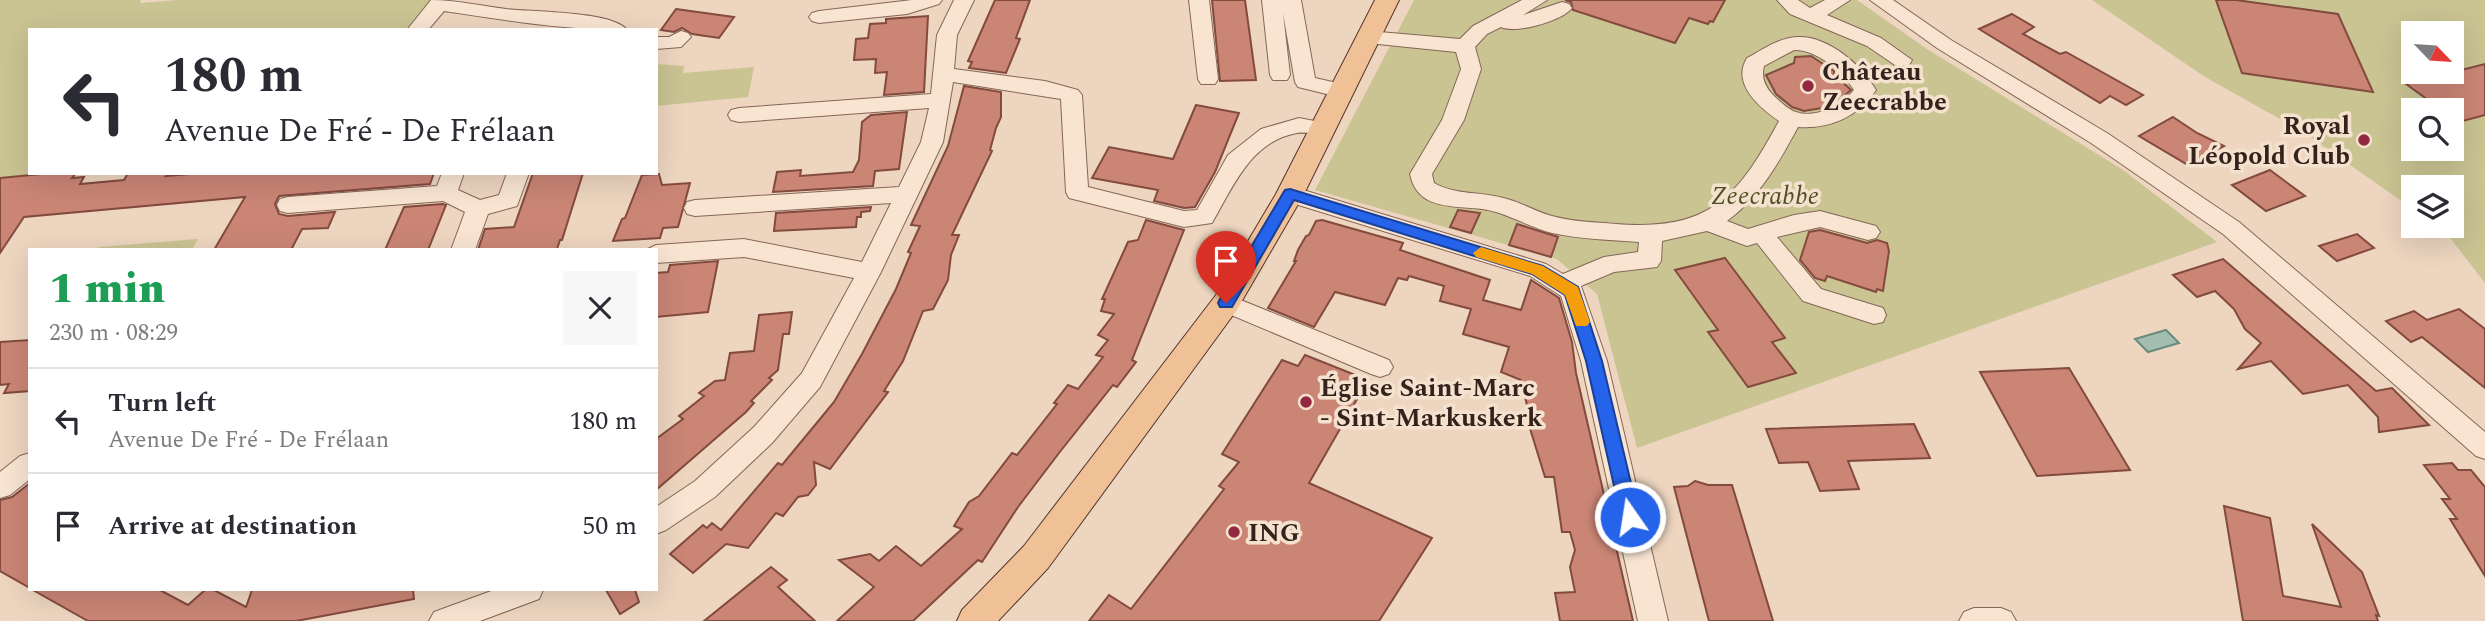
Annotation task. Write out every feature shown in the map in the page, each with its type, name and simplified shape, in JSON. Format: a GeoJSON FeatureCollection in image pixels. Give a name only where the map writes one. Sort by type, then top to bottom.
{"type":"FeatureCollection","features":[{"type":"Feature","properties":{"kind":"main road"},"geometry":{"type":"LineString","coordinates":[[975,621],[1036,557],[1226,303],[1290,194],[1387,0]]}},
{"type":"Feature","properties":{"kind":"street"},"geometry":{"type":"LineString","coordinates":[[820,17],[907,8],[932,0]]}},
{"type":"Feature","properties":{"kind":"street"},"geometry":{"type":"LineString","coordinates":[[658,521],[705,489],[763,435],[811,380],[869,272],[932,142],[947,35],[964,0]]}},
{"type":"Feature","properties":{"kind":"street"},"geometry":{"type":"LineString","coordinates":[[1199,0],[1208,79]]}},
{"type":"Feature","properties":{"kind":"street"},"geometry":{"type":"LineString","coordinates":[[1272,0],[1280,75]]}},
{"type":"Feature","properties":{"kind":"street"},"geometry":{"type":"LineString","coordinates":[[1291,0],[1305,82],[1343,91]]}},
{"type":"Feature","properties":{"kind":"street"},"geometry":{"type":"LineString","coordinates":[[1465,46],[1480,30],[1537,0]]}},
{"type":"Feature","properties":{"kind":"street"},"geometry":{"type":"LineString","coordinates":[[1787,0],[1797,10],[1874,42],[1902,60]]}},
{"type":"Feature","properties":{"kind":"street"},"geometry":{"type":"LineString","coordinates":[[1811,15],[1840,0]]}},
{"type":"Feature","properties":{"kind":"street"},"geometry":{"type":"LineString","coordinates":[[1880,0],[1944,44],[2099,138],[2231,228],[2485,448]]}},
{"type":"Feature","properties":{"kind":"street"},"geometry":{"type":"LineString","coordinates":[[419,28],[440,2],[514,16],[565,18],[598,23],[612,28]]}},
{"type":"Feature","properties":{"kind":"street"},"geometry":{"type":"LineString","coordinates":[[1497,22],[1519,23],[1562,8]]}},
{"type":"Feature","properties":{"kind":"street"},"geometry":{"type":"LineString","coordinates":[[658,43],[674,43],[681,37]]}},
{"type":"Feature","properties":{"kind":"street"},"geometry":{"type":"LineString","coordinates":[[1368,37],[1465,46]]}},
{"type":"Feature","properties":{"kind":"street"},"geometry":{"type":"LineString","coordinates":[[1798,42],[1825,53],[1863,81],[1865,90],[1860,99],[1829,118],[1809,121],[1791,119],[1775,109],[1757,91],[1751,72],[1754,63],[1798,42]]}},
{"type":"Feature","properties":{"kind":"street"},"geometry":{"type":"LineString","coordinates":[[1465,46],[1471,69],[1453,120],[1421,174],[1424,187],[1441,198],[1457,202],[1494,203],[1551,224],[1651,235],[1696,229],[1743,197],[1761,173],[1791,119]]}},
{"type":"Feature","properties":{"kind":"street"},"geometry":{"type":"LineString","coordinates":[[943,74],[1045,88],[1071,95],[1077,192],[1184,219],[1204,217],[1236,160],[1269,134],[1299,125],[1322,129]]}},
{"type":"Feature","properties":{"kind":"street"},"geometry":{"type":"LineString","coordinates":[[739,115],[940,100]]}},
{"type":"Feature","properties":{"kind":"street"},"geometry":{"type":"LineString","coordinates":[[478,209],[509,200],[517,175]]}},
{"type":"Feature","properties":{"kind":"street"},"geometry":{"type":"LineString","coordinates":[[288,205],[449,183],[478,209]]}},
{"type":"Feature","properties":{"kind":"street"},"geometry":{"type":"LineString","coordinates":[[695,208],[908,194]]}},
{"type":"Feature","properties":{"kind":"street"},"geometry":{"type":"LineString","coordinates":[[1290,194],[1538,270],[1572,291],[1594,361],[1653,621]]}},
{"type":"Feature","properties":{"kind":"street"},"geometry":{"type":"LineString","coordinates":[[464,248],[478,209]]}},
{"type":"Feature","properties":{"kind":"street"},"geometry":{"type":"LineString","coordinates":[[1707,222],[1747,238],[1794,223],[1820,219],[1868,232]]}},
{"type":"Feature","properties":{"kind":"street"},"geometry":{"type":"LineString","coordinates":[[1762,234],[1812,295],[1874,315]]}},
{"type":"Feature","properties":{"kind":"street"},"geometry":{"type":"LineString","coordinates":[[1562,285],[1593,268],[1628,260],[1651,273],[1651,235]]}},
{"type":"Feature","properties":{"kind":"street"},"geometry":{"type":"LineString","coordinates":[[658,254],[744,248],[869,272]]}},
{"type":"Feature","properties":{"kind":"street"},"geometry":{"type":"LineString","coordinates":[[1226,303],[1380,367]]}},
{"type":"Feature","properties":{"kind":"street"},"geometry":{"type":"LineString","coordinates":[[0,487],[28,466]]}},
{"type":"Feature","properties":{"kind":"street"},"geometry":{"type":"LineString","coordinates":[[444,621],[526,591]]}},
{"type":"Feature","properties":{"kind":"street"},"geometry":{"type":"LineString","coordinates":[[1974,621],[2001,621]]}},
{"type":"Feature","properties":{"kind":"green space"},"geometry":{"type":"Polygon","coordinates":[[[0,0],[141,0],[140,3],[178,0],[434,0],[411,28],[28,28],[28,175],[0,178],[0,0]]]}},
{"type":"Feature","properties":{"kind":"green space","name":"Zeecrabbe"},"geometry":{"type":"Polygon","coordinates":[[[1414,0],[1857,0],[1927,49],[2123,170],[2217,242],[1637,448],[1597,294],[1557,259],[1315,190],[1414,0]]]}},
{"type":"Feature","properties":{"kind":"green space","name":"Royal Léopold Club"},"geometry":{"type":"Polygon","coordinates":[[[2092,0],[2485,0],[2485,283],[2450,238],[2464,238],[2464,175],[2401,175],[2401,201],[2303,132],[2205,77],[2092,0]]]}},
{"type":"Feature","properties":{"kind":"green space"},"geometry":{"type":"Polygon","coordinates":[[[658,64],[684,66],[683,73],[754,67],[748,97],[658,106],[658,64]]]}},
{"type":"Feature","properties":{"kind":"green space"},"geometry":{"type":"Polygon","coordinates":[[[198,239],[193,248],[99,247],[198,239]]]}},
{"type":"Feature","properties":{"kind":"shaded area"},"geometry":{"type":"Polygon","coordinates":[[[2166,330],[2179,343],[2148,352],[2135,339],[2166,330]]]}},
{"type":"Feature","properties":{"kind":"building"},"geometry":{"type":"Polygon","coordinates":[[[995,0],[1030,0],[1016,38],[1020,39],[1006,73],[969,68],[972,62],[968,61],[995,0]]]}},
{"type":"Feature","properties":{"kind":"building"},"geometry":{"type":"Polygon","coordinates":[[[1212,0],[1245,0],[1256,80],[1220,81],[1212,0]]]}},
{"type":"Feature","properties":{"kind":"building"},"geometry":{"type":"Polygon","coordinates":[[[1565,0],[1725,0],[1713,22],[1708,24],[1689,18],[1675,43],[1573,10],[1571,2],[1565,0]]]}},
{"type":"Feature","properties":{"kind":"building"},"geometry":{"type":"Polygon","coordinates":[[[2216,0],[2236,0],[2338,14],[2373,92],[2242,73],[2216,0]]]}},
{"type":"Feature","properties":{"kind":"building"},"geometry":{"type":"Polygon","coordinates":[[[676,9],[734,17],[719,38],[692,34],[682,28],[674,32],[661,30],[676,9]]]}},
{"type":"Feature","properties":{"kind":"building"},"geometry":{"type":"Polygon","coordinates":[[[2012,14],[2034,27],[2023,34],[2060,54],[2066,52],[2143,95],[2126,105],[2110,96],[2100,103],[1979,29],[2012,14]]]}},
{"type":"Feature","properties":{"kind":"building"},"geometry":{"type":"Polygon","coordinates":[[[928,16],[924,92],[884,95],[887,72],[875,73],[876,59],[854,60],[856,39],[868,38],[870,24],[886,23],[886,19],[928,16]]]}},
{"type":"Feature","properties":{"kind":"building","name":"Château Zeecrabbe"},"geometry":{"type":"Polygon","coordinates":[[[1811,56],[1834,71],[1851,90],[1822,108],[1804,111],[1792,107],[1776,94],[1766,75],[1794,63],[1795,57],[1811,56]]]}},
{"type":"Feature","properties":{"kind":"building"},"geometry":{"type":"Polygon","coordinates":[[[2485,64],[2485,115],[2464,121],[2464,98],[2425,98],[2406,84],[2464,84],[2464,69],[2485,64]]]}},
{"type":"Feature","properties":{"kind":"building"},"geometry":{"type":"Polygon","coordinates":[[[964,86],[1001,92],[1001,117],[990,150],[992,151],[952,235],[959,235],[951,255],[948,280],[933,309],[923,311],[903,361],[884,391],[888,392],[830,469],[814,462],[816,485],[808,495],[798,497],[783,516],[776,513],[748,548],[726,544],[693,573],[670,554],[703,525],[707,528],[712,523],[721,530],[778,463],[782,465],[834,402],[862,354],[896,289],[911,253],[908,252],[920,226],[911,225],[948,146],[964,86]]]}},
{"type":"Feature","properties":{"kind":"building"},"geometry":{"type":"Polygon","coordinates":[[[1196,105],[1239,113],[1215,172],[1195,207],[1184,208],[1154,201],[1158,190],[1092,178],[1109,147],[1173,159],[1196,105]]]}},
{"type":"Feature","properties":{"kind":"building"},"geometry":{"type":"Polygon","coordinates":[[[907,112],[899,169],[875,171],[873,186],[773,192],[777,172],[801,170],[800,176],[853,172],[859,160],[862,122],[871,115],[907,112]]]}},
{"type":"Feature","properties":{"kind":"building"},"geometry":{"type":"Polygon","coordinates":[[[2173,117],[2224,146],[2188,165],[2139,136],[2173,117]]]}},
{"type":"Feature","properties":{"kind":"building"},"geometry":{"type":"Polygon","coordinates":[[[2270,170],[2305,196],[2266,211],[2232,185],[2270,170]]]}},
{"type":"Feature","properties":{"kind":"building"},"geometry":{"type":"Polygon","coordinates":[[[658,174],[662,185],[690,183],[678,227],[663,228],[660,238],[613,241],[642,175],[658,174]]]}},
{"type":"Feature","properties":{"kind":"building"},"geometry":{"type":"Polygon","coordinates":[[[74,175],[72,178],[84,177],[80,184],[124,180],[127,175],[433,175],[430,184],[279,196],[275,204],[279,214],[288,216],[335,212],[328,228],[302,229],[292,248],[215,248],[245,197],[24,217],[0,253],[0,178],[74,175]]]}},
{"type":"Feature","properties":{"kind":"building"},"geometry":{"type":"Polygon","coordinates":[[[532,175],[582,175],[557,248],[479,248],[485,229],[514,227],[532,175]]]}},
{"type":"Feature","properties":{"kind":"building"},"geometry":{"type":"Polygon","coordinates":[[[446,205],[429,248],[386,248],[404,207],[446,205]]]}},
{"type":"Feature","properties":{"kind":"building"},"geometry":{"type":"Polygon","coordinates":[[[871,207],[870,211],[861,212],[861,217],[857,217],[856,227],[774,231],[776,213],[871,207]]]}},
{"type":"Feature","properties":{"kind":"building"},"geometry":{"type":"Polygon","coordinates":[[[1458,210],[1480,213],[1471,233],[1450,227],[1458,210]]]}},
{"type":"Feature","properties":{"kind":"building"},"geometry":{"type":"Polygon","coordinates":[[[1146,220],[1184,230],[1132,360],[1136,362],[1117,387],[1113,385],[1059,453],[1018,507],[982,562],[978,560],[913,621],[837,621],[874,587],[839,560],[870,554],[879,561],[896,546],[921,566],[962,529],[954,526],[969,502],[979,496],[1012,453],[1017,455],[1057,404],[1054,403],[1068,385],[1078,389],[1103,357],[1096,355],[1108,340],[1098,335],[1114,314],[1101,311],[1105,299],[1102,299],[1128,242],[1138,240],[1146,220]]]}},
{"type":"Feature","properties":{"kind":"building"},"geometry":{"type":"Polygon","coordinates":[[[1322,220],[1403,243],[1400,250],[1490,280],[1483,300],[1521,310],[1531,280],[1559,298],[1572,342],[1576,373],[1633,621],[1560,621],[1555,593],[1575,592],[1570,567],[1575,550],[1570,532],[1562,532],[1554,477],[1545,477],[1528,422],[1531,422],[1521,380],[1501,372],[1509,347],[1463,334],[1471,309],[1440,301],[1444,286],[1409,276],[1407,280],[1398,278],[1385,305],[1335,292],[1314,327],[1268,308],[1296,261],[1298,250],[1306,236],[1316,221],[1322,220]]]}},
{"type":"Feature","properties":{"kind":"building"},"geometry":{"type":"Polygon","coordinates":[[[1517,224],[1558,237],[1551,257],[1509,245],[1517,224]]]}},
{"type":"Feature","properties":{"kind":"building"},"geometry":{"type":"Polygon","coordinates":[[[1820,230],[1867,243],[1877,240],[1887,243],[1889,251],[1883,291],[1877,289],[1876,292],[1827,276],[1825,281],[1815,278],[1800,260],[1809,232],[1820,230]]]}},
{"type":"Feature","properties":{"kind":"building"},"geometry":{"type":"Polygon","coordinates":[[[2357,234],[2374,248],[2337,261],[2319,246],[2357,234]]]}},
{"type":"Feature","properties":{"kind":"building"},"geometry":{"type":"Polygon","coordinates":[[[1725,258],[1785,338],[1772,342],[1796,373],[1748,387],[1708,332],[1718,330],[1675,270],[1725,258]]]}},
{"type":"Feature","properties":{"kind":"building"},"geometry":{"type":"Polygon","coordinates":[[[2223,259],[2376,391],[2392,388],[2429,425],[2379,432],[2378,417],[2348,385],[2303,394],[2271,361],[2238,369],[2261,343],[2245,329],[2234,309],[2215,291],[2197,297],[2173,275],[2223,259]]]}},
{"type":"Feature","properties":{"kind":"building"},"geometry":{"type":"Polygon","coordinates":[[[718,261],[708,312],[658,317],[658,273],[668,272],[670,265],[718,261]]]}},
{"type":"Feature","properties":{"kind":"building"},"geometry":{"type":"Polygon","coordinates":[[[2459,309],[2485,329],[2485,388],[2422,337],[2411,342],[2386,321],[2414,311],[2427,320],[2459,309]]]}},
{"type":"Feature","properties":{"kind":"building"},"geometry":{"type":"Polygon","coordinates":[[[792,312],[789,334],[783,334],[778,370],[751,401],[754,403],[746,412],[658,488],[658,438],[683,419],[679,416],[704,396],[699,393],[715,381],[725,380],[730,353],[754,351],[759,315],[792,312]]]}},
{"type":"Feature","properties":{"kind":"building"},"geometry":{"type":"Polygon","coordinates":[[[28,340],[28,391],[4,393],[9,384],[0,385],[0,342],[28,340]]]}},
{"type":"Feature","properties":{"kind":"building"},"geometry":{"type":"Polygon","coordinates":[[[1305,355],[1368,380],[1309,483],[1432,538],[1379,621],[1089,621],[1109,595],[1131,609],[1224,489],[1219,486],[1239,462],[1222,454],[1282,360],[1298,366],[1305,355]]]}},
{"type":"Feature","properties":{"kind":"building"},"geometry":{"type":"Polygon","coordinates":[[[2069,368],[2130,470],[2037,476],[1980,372],[2069,368]]]}},
{"type":"Feature","properties":{"kind":"building"},"geometry":{"type":"Polygon","coordinates":[[[1914,424],[1930,458],[1848,461],[1859,489],[1820,491],[1808,462],[1779,463],[1766,429],[1914,424]]]}},
{"type":"Feature","properties":{"kind":"building"},"geometry":{"type":"Polygon","coordinates":[[[2452,463],[2458,470],[2471,470],[2485,487],[2485,576],[2450,519],[2457,519],[2442,499],[2450,499],[2424,465],[2452,463]]]}},
{"type":"Feature","properties":{"kind":"building"},"geometry":{"type":"Polygon","coordinates":[[[1695,481],[1708,485],[1732,485],[1773,621],[1709,621],[1674,487],[1688,486],[1695,481]]]}},
{"type":"Feature","properties":{"kind":"building"},"geometry":{"type":"Polygon","coordinates":[[[28,485],[28,587],[0,571],[0,500],[12,497],[28,485]]]}},
{"type":"Feature","properties":{"kind":"building"},"geometry":{"type":"Polygon","coordinates":[[[2224,506],[2270,518],[2283,596],[2341,607],[2312,524],[2362,572],[2379,616],[2376,615],[2378,621],[2243,621],[2224,506]]]}},
{"type":"Feature","properties":{"kind":"building"},"geometry":{"type":"Polygon","coordinates":[[[771,567],[787,580],[778,587],[815,621],[704,621],[771,567]]]}},
{"type":"Feature","properties":{"kind":"building"},"geometry":{"type":"Polygon","coordinates":[[[35,591],[162,591],[188,605],[204,591],[216,591],[246,607],[252,591],[413,591],[414,599],[296,621],[88,621],[35,591]]]}},
{"type":"Feature","properties":{"kind":"building"},"geometry":{"type":"Polygon","coordinates":[[[607,591],[635,591],[639,602],[620,614],[607,591]]]}},
{"type":"Feature","properties":{"kind":"slow traffic"},"geometry":{"type":"LineString","coordinates":[[1481,253],[1538,270],[1572,291],[1582,322]]}},
{"type":"Feature","properties":{"kind":"place","name":"Château Zeecrabbe"},"geometry":{"type":"Point","coordinates":[1808,86]}},
{"type":"Feature","properties":{"kind":"place","name":"Royal Léopold Club"},"geometry":{"type":"Point","coordinates":[2364,140]}},
{"type":"Feature","properties":{"kind":"place","name":"Église Saint-Marc - Sint-Markuskerk"},"geometry":{"type":"Point","coordinates":[1306,402]}},
{"type":"Feature","properties":{"kind":"place","name":"ING"},"geometry":{"type":"Point","coordinates":[1234,532]}},
{"type":"Feature","properties":{"kind":"route"},"geometry":{"type":"LineString","coordinates":[[1226,303],[1290,194],[1538,270],[1572,291],[1594,361],[1630,517]]}}]}
